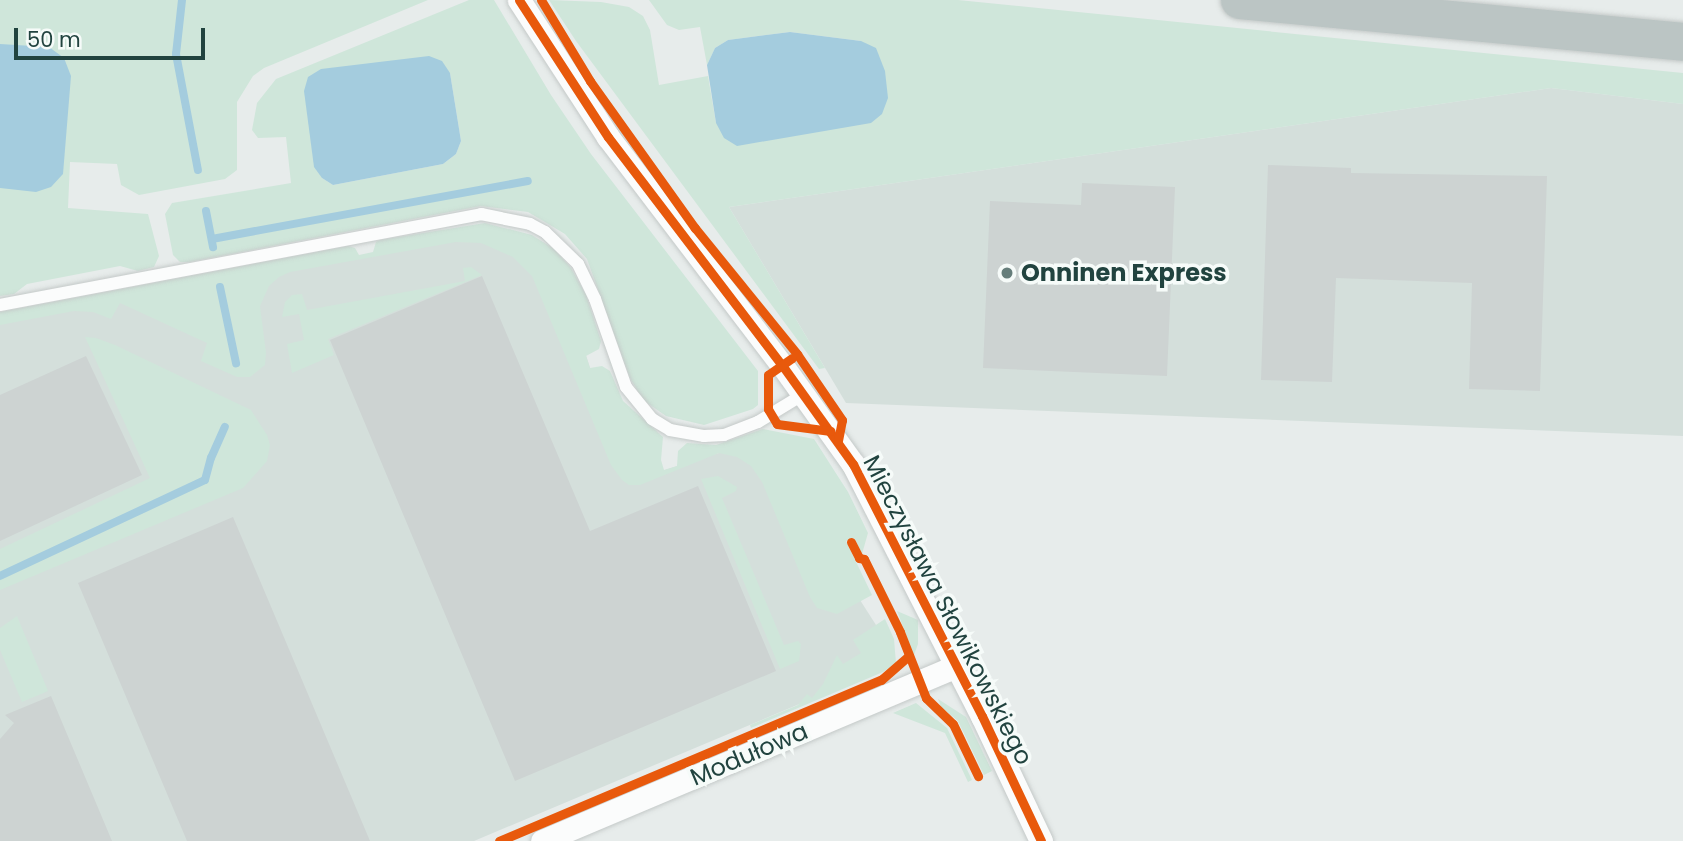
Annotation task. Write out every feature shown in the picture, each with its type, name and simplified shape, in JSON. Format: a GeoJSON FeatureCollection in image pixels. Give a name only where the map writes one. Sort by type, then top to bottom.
{"type":"FeatureCollection","features":[{"type":"Feature","properties":{"kind":"highway"},"geometry":{"type":"LineString","coordinates":[[1240,0],[1683,42]]}},
{"type":"Feature","properties":{"kind":"street","name":"Mieczysława Słowikowskiego"},"geometry":{"type":"LineString","coordinates":[[519,0],[656,204],[804,394],[862,481],[957,666],[1041,841]]}},
{"type":"Feature","properties":{"kind":"street","name":"Modułowa"},"geometry":{"type":"LineString","coordinates":[[542,841],[957,666]]}},
{"type":"Feature","properties":{"kind":"lane"},"geometry":{"type":"LineString","coordinates":[[1394,0],[1442,19]]}},
{"type":"Feature","properties":{"kind":"lane"},"geometry":{"type":"LineString","coordinates":[[0,305],[481,214],[530,224],[545,232],[578,264],[596,299],[626,387],[652,419],[670,430],[704,436],[724,435],[758,422],[804,394]]}},
{"type":"Feature","properties":{"kind":"shaded area"},"geometry":{"type":"Polygon","coordinates":[[[1551,88],[1683,104],[1683,436],[846,403],[729,207],[1551,88]]]}},
{"type":"Feature","properties":{"kind":"shaded area"},"geometry":{"type":"Polygon","coordinates":[[[475,237],[562,281],[627,482],[750,443],[828,550],[876,625],[866,676],[474,841],[0,841],[0,323],[475,237]]]}},
{"type":"Feature","properties":{"kind":"green space"},"geometry":{"type":"Polygon","coordinates":[[[0,0],[428,0],[264,68],[253,76],[237,102],[237,170],[225,179],[139,195],[121,185],[117,164],[70,162],[68,208],[148,214],[159,256],[154,267],[138,271],[120,266],[27,284],[14,294],[0,296],[0,0]]]}},
{"type":"Feature","properties":{"kind":"green space"},"geometry":{"type":"Polygon","coordinates":[[[469,0],[494,0],[551,95],[591,154],[758,371],[758,405],[704,425],[666,416],[643,400],[630,378],[587,259],[565,234],[528,212],[481,206],[180,262],[173,255],[165,214],[172,203],[291,183],[286,137],[258,138],[252,130],[257,103],[276,79],[469,0]],[[450,73],[322,178],[333,185],[443,164],[456,154],[461,141],[450,73]]]}},
{"type":"Feature","properties":{"kind":"green space"},"geometry":{"type":"Polygon","coordinates":[[[549,0],[601,2],[629,7],[643,16],[650,30],[659,85],[708,76],[716,123],[861,41],[790,32],[728,40],[715,48],[707,65],[700,27],[679,30],[667,25],[649,0],[958,0],[1683,73],[1683,104],[1551,88],[729,207],[825,368],[819,369],[576,41],[549,0]]]}},
{"type":"Feature","properties":{"kind":"green space"},"geometry":{"type":"Polygon","coordinates":[[[485,223],[532,235],[554,249],[571,268],[586,295],[601,341],[599,349],[586,356],[590,368],[602,366],[610,371],[623,401],[663,437],[661,460],[664,470],[677,466],[678,451],[687,443],[716,445],[763,429],[814,439],[848,492],[868,533],[862,554],[854,538],[846,541],[872,595],[837,614],[817,608],[762,482],[751,466],[737,457],[719,453],[640,485],[629,485],[622,480],[611,465],[532,276],[513,257],[481,243],[456,242],[290,272],[279,277],[269,286],[260,306],[265,365],[250,377],[237,377],[201,361],[207,343],[120,303],[111,319],[93,312],[74,311],[0,325],[0,312],[348,246],[355,248],[359,255],[373,252],[376,242],[380,240],[485,223]]]}},
{"type":"Feature","properties":{"kind":"green space"},"geometry":{"type":"Polygon","coordinates":[[[471,267],[482,275],[328,339],[334,355],[292,373],[287,344],[304,340],[299,314],[282,317],[285,302],[292,295],[302,294],[307,310],[465,281],[463,268],[471,267]]]}},
{"type":"Feature","properties":{"kind":"green space"},"geometry":{"type":"Polygon","coordinates":[[[85,337],[115,345],[251,410],[267,435],[270,445],[267,461],[243,488],[0,590],[0,549],[150,478],[85,337]]]}},
{"type":"Feature","properties":{"kind":"green space"},"geometry":{"type":"Polygon","coordinates":[[[718,476],[737,487],[736,491],[722,498],[784,645],[798,641],[801,644],[799,661],[780,669],[701,479],[718,476]]]}},
{"type":"Feature","properties":{"kind":"green space"},"geometry":{"type":"Polygon","coordinates":[[[897,611],[918,620],[918,644],[914,655],[897,611]]]}},
{"type":"Feature","properties":{"kind":"green space"},"geometry":{"type":"Polygon","coordinates":[[[17,616],[48,691],[22,702],[0,650],[0,628],[17,616]]]}},
{"type":"Feature","properties":{"kind":"green space"},"geometry":{"type":"Polygon","coordinates":[[[885,619],[894,639],[896,663],[883,672],[751,728],[750,725],[798,705],[807,694],[812,698],[823,684],[837,655],[843,664],[861,653],[853,640],[885,619]]]}},
{"type":"Feature","properties":{"kind":"green space"},"geometry":{"type":"Polygon","coordinates":[[[938,699],[966,717],[992,771],[984,775],[958,721],[941,707],[938,699]]]}},
{"type":"Feature","properties":{"kind":"green space"},"geometry":{"type":"Polygon","coordinates":[[[916,703],[947,728],[972,780],[968,782],[945,733],[893,713],[916,703]]]}},
{"type":"Feature","properties":{"kind":"water"},"geometry":{"type":"Polygon","coordinates":[[[790,32],[861,41],[876,48],[885,71],[888,98],[882,114],[871,123],[737,146],[724,138],[716,123],[707,65],[715,48],[728,40],[790,32]]]}},
{"type":"Feature","properties":{"kind":"water"},"geometry":{"type":"Polygon","coordinates":[[[0,44],[49,47],[64,58],[71,76],[63,174],[51,187],[36,192],[0,188],[0,44]]]}},
{"type":"Feature","properties":{"kind":"water"},"geometry":{"type":"Polygon","coordinates":[[[429,56],[442,61],[450,73],[461,141],[456,154],[443,164],[333,185],[322,178],[314,167],[304,91],[308,77],[321,69],[429,56]]]}},
{"type":"Feature","properties":{"kind":"building"},"geometry":{"type":"Polygon","coordinates":[[[1268,165],[1351,168],[1351,173],[1547,176],[1540,391],[1469,389],[1472,283],[1336,278],[1332,382],[1261,380],[1268,165]]]}},
{"type":"Feature","properties":{"kind":"building"},"geometry":{"type":"Polygon","coordinates":[[[1082,183],[1175,187],[1167,376],[983,368],[990,201],[1081,205],[1082,183]]]}},
{"type":"Feature","properties":{"kind":"building"},"geometry":{"type":"Polygon","coordinates":[[[482,276],[590,531],[698,486],[776,671],[515,781],[330,340],[482,276]]]}},
{"type":"Feature","properties":{"kind":"building"},"geometry":{"type":"Polygon","coordinates":[[[86,356],[142,475],[0,541],[0,395],[86,356]]]}},
{"type":"Feature","properties":{"kind":"building"},"geometry":{"type":"Polygon","coordinates":[[[233,517],[370,841],[187,841],[78,583],[233,517]]]}},
{"type":"Feature","properties":{"kind":"building"},"geometry":{"type":"Polygon","coordinates":[[[51,696],[112,841],[0,841],[0,739],[14,723],[5,715],[51,696]]]}},
{"type":"Feature","properties":{"kind":"waterway"},"geometry":{"type":"LineString","coordinates":[[182,0],[176,54],[198,170]]}},
{"type":"Feature","properties":{"kind":"waterway"},"geometry":{"type":"LineString","coordinates":[[212,239],[528,181]]}},
{"type":"Feature","properties":{"kind":"waterway"},"geometry":{"type":"LineString","coordinates":[[206,211],[213,247]]}},
{"type":"Feature","properties":{"kind":"waterway"},"geometry":{"type":"LineString","coordinates":[[220,287],[236,363]]}},
{"type":"Feature","properties":{"kind":"waterway"},"geometry":{"type":"LineString","coordinates":[[0,576],[205,480],[211,458],[225,427]]}},
{"type":"Feature","properties":{"kind":"cycle path"},"geometry":{"type":"LineString","coordinates":[[519,0],[608,137],[782,365],[853,464],[982,716],[1041,841]]}},
{"type":"Feature","properties":{"kind":"cycle path"},"geometry":{"type":"LineString","coordinates":[[541,0],[590,81],[695,228],[797,354],[842,420],[838,441]]}},
{"type":"Feature","properties":{"kind":"cycle path"},"geometry":{"type":"LineString","coordinates":[[792,358],[768,375],[768,409],[777,424],[831,431]]}},
{"type":"Feature","properties":{"kind":"cycle path"},"geometry":{"type":"LineString","coordinates":[[851,542],[859,558],[864,559],[900,632],[926,698],[953,724],[978,776]]}},
{"type":"Feature","properties":{"kind":"cycle path"},"geometry":{"type":"LineString","coordinates":[[499,841],[881,680],[909,656]]}},
{"type":"Feature","properties":{"kind":"place","name":"Onninen Express"},"geometry":{"type":"Point","coordinates":[1007,273]}}]}
